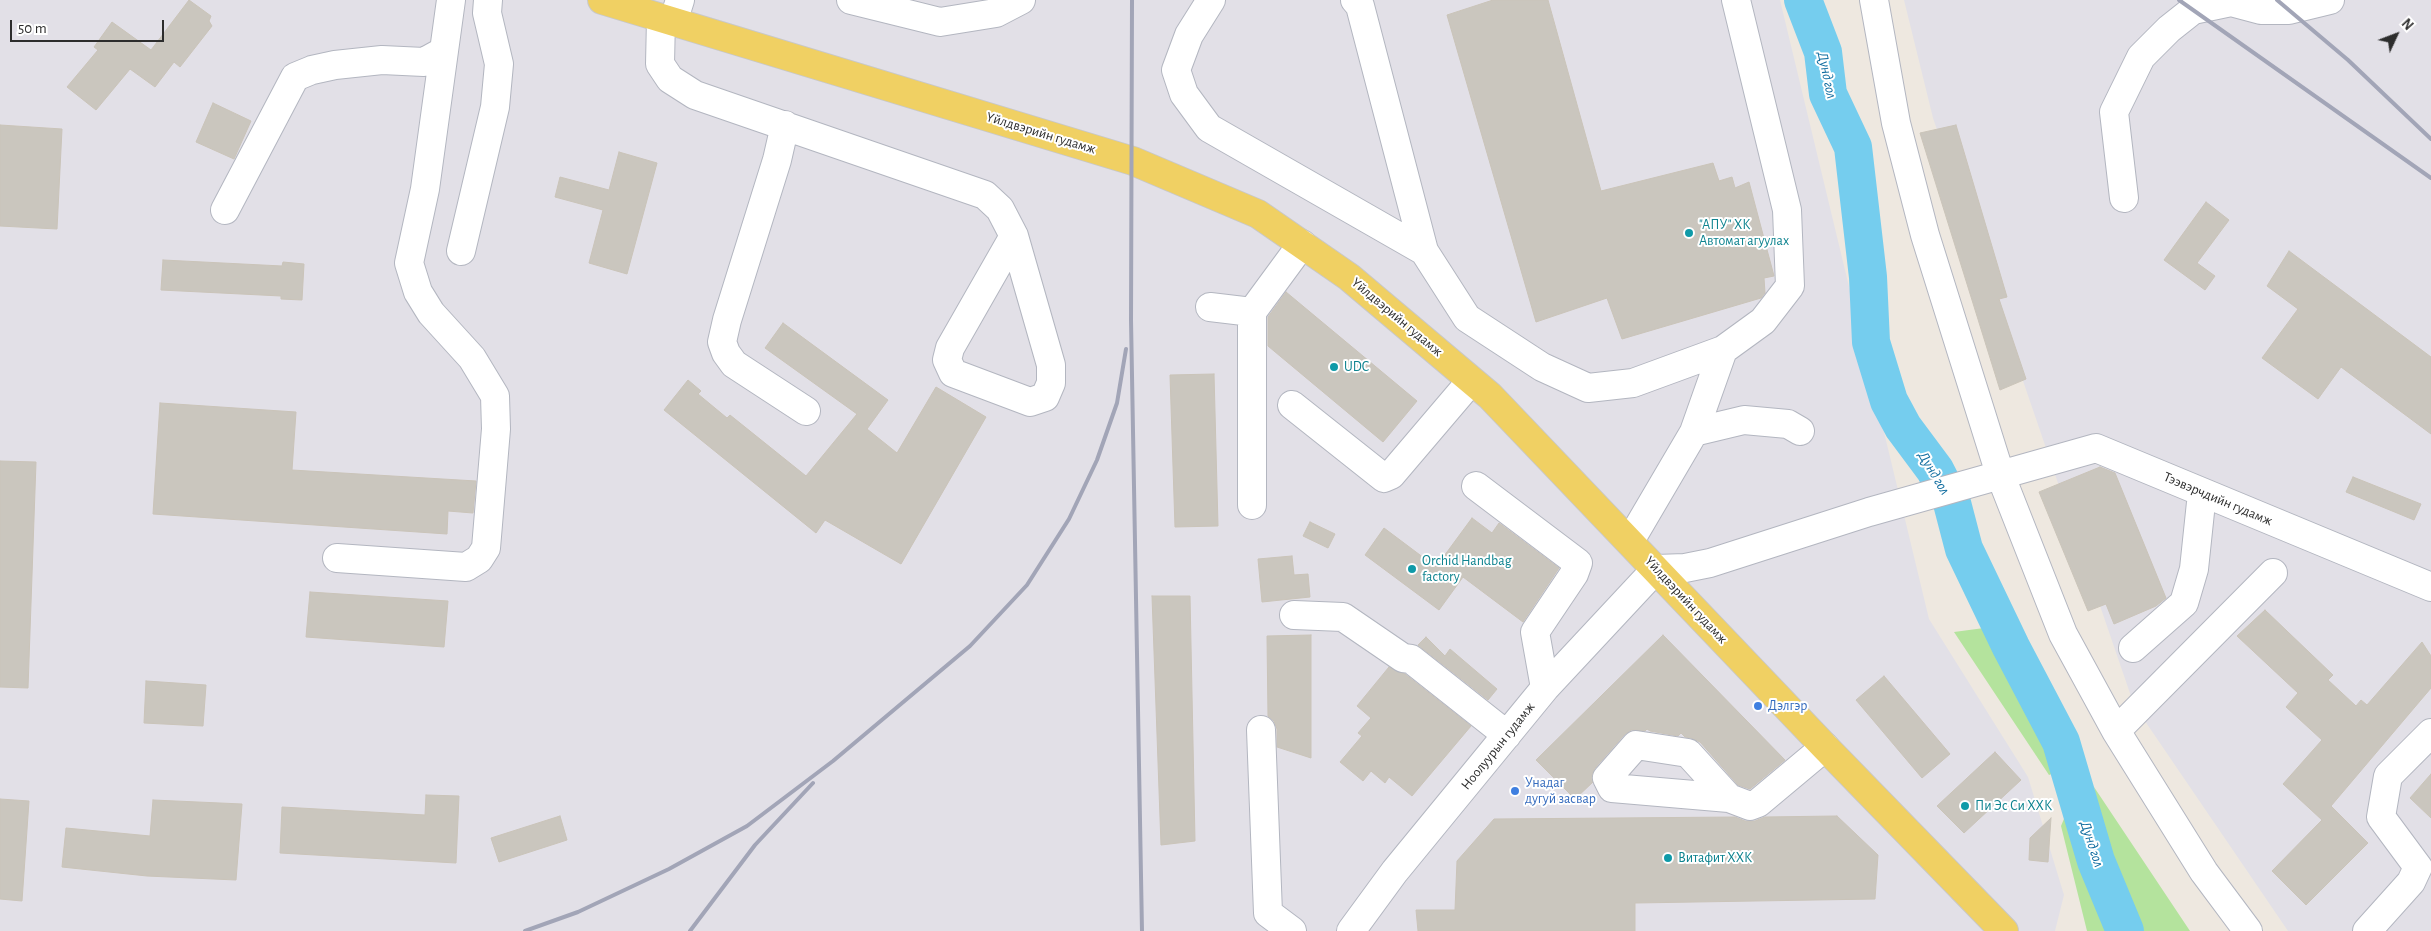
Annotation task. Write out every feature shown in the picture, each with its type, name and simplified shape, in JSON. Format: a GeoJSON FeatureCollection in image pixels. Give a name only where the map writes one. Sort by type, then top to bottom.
{"type":"FeatureCollection","features":[{"type":"Feature","properties":{"kind":"main road","name":"Yйлдвэрийн гудамж"},"geometry":{"type":"LineString","coordinates":[[602,0],[671,14],[1133,160],[1258,214],[1349,277],[1490,396],[1825,747],[2004,931]]}},
{"type":"Feature","properties":{"kind":"street"},"geometry":{"type":"LineString","coordinates":[[337,558],[466,567],[479,559],[486,548],[496,429],[495,396],[472,358],[431,313],[418,292],[409,263],[425,190],[451,0]]}},
{"type":"Feature","properties":{"kind":"street"},"geometry":{"type":"LineString","coordinates":[[461,252],[494,107],[499,64],[488,13],[488,0]]}},
{"type":"Feature","properties":{"kind":"street"},"geometry":{"type":"LineString","coordinates":[[851,0],[940,22],[996,12],[1021,0]]}},
{"type":"Feature","properties":{"kind":"street"},"geometry":{"type":"LineString","coordinates":[[1211,0],[1189,35],[1176,70],[1184,94],[1209,128],[1424,251]]}},
{"type":"Feature","properties":{"kind":"street"},"geometry":{"type":"LineString","coordinates":[[1355,0],[1360,6],[1424,251],[1467,318],[1542,366],[1588,388],[1633,383],[1723,350],[1763,321],[1790,286],[1787,210],[1736,0]]}},
{"type":"Feature","properties":{"kind":"street"},"geometry":{"type":"LineString","coordinates":[[1874,0],[1896,123],[1993,477],[2062,634],[2116,731],[2204,872],[2248,931]]}},
{"type":"Feature","properties":{"kind":"street"},"geometry":{"type":"LineString","coordinates":[[2124,198],[2114,112],[2141,57],[2169,29],[2193,10],[2231,2],[2260,10],[2289,10],[2330,0]]}},
{"type":"Feature","properties":{"kind":"street"},"geometry":{"type":"LineString","coordinates":[[671,14],[660,64],[670,79],[695,95],[985,195],[1000,209],[1014,236],[1051,364],[1051,384],[1045,397],[1030,402],[953,373],[947,360],[950,348],[1014,236]]}},
{"type":"Feature","properties":{"kind":"street"},"geometry":{"type":"LineString","coordinates":[[225,210],[295,77],[312,70],[335,65],[382,60],[424,62],[444,51]]}},
{"type":"Feature","properties":{"kind":"street"},"geometry":{"type":"LineString","coordinates":[[785,125],[777,160],[727,320],[722,342],[726,353],[734,364],[806,411]]}},
{"type":"Feature","properties":{"kind":"street"},"geometry":{"type":"LineString","coordinates":[[1252,505],[1252,312],[1302,244]]}},
{"type":"Feature","properties":{"kind":"street"},"geometry":{"type":"LineString","coordinates":[[1210,307],[1252,312]]}},
{"type":"Feature","properties":{"kind":"street"},"geometry":{"type":"LineString","coordinates":[[1630,541],[1694,432],[1723,350]]}},
{"type":"Feature","properties":{"kind":"street"},"geometry":{"type":"LineString","coordinates":[[1292,406],[1384,478],[1391,475],[1471,381]]}},
{"type":"Feature","properties":{"kind":"street"},"geometry":{"type":"LineString","coordinates":[[1694,432],[1744,420],[1788,424],[1800,431]]}},
{"type":"Feature","properties":{"kind":"street","name":"Тээвэрчдийн гудамж"},"geometry":{"type":"LineString","coordinates":[[1656,569],[1672,570],[1698,566],[1869,512],[2096,448],[2431,587]]}},
{"type":"Feature","properties":{"kind":"street"},"geometry":{"type":"LineString","coordinates":[[1476,486],[1578,563],[1574,574],[1535,632],[1545,688]]}},
{"type":"Feature","properties":{"kind":"street"},"geometry":{"type":"LineString","coordinates":[[2133,648],[2184,603],[2194,569],[2202,493]]}},
{"type":"Feature","properties":{"kind":"street","name":"Ноолуурын гудамж"},"geometry":{"type":"LineString","coordinates":[[1351,931],[1395,870],[1545,688],[1656,569]]}},
{"type":"Feature","properties":{"kind":"street"},"geometry":{"type":"LineString","coordinates":[[2116,731],[2273,573]]}},
{"type":"Feature","properties":{"kind":"street"},"geometry":{"type":"LineString","coordinates":[[1294,615],[1343,617],[1403,658],[1411,659],[1507,735]]}},
{"type":"Feature","properties":{"kind":"street"},"geometry":{"type":"LineString","coordinates":[[1261,730],[1268,913],[1292,931]]}},
{"type":"Feature","properties":{"kind":"street"},"geometry":{"type":"LineString","coordinates":[[2367,931],[2411,882],[2418,867],[2381,817],[2388,776],[2431,733]]}},
{"type":"Feature","properties":{"kind":"street"},"geometry":{"type":"LineString","coordinates":[[1730,798],[1750,806],[1758,803],[1825,747]]}},
{"type":"Feature","properties":{"kind":"shaded area"},"geometry":{"type":"Polygon","coordinates":[[[0,0],[1780,0],[1929,619],[2028,777],[2064,895],[2055,931],[0,931],[0,0]]]}},
{"type":"Feature","properties":{"kind":"shaded area"},"geometry":{"type":"Polygon","coordinates":[[[1904,0],[2431,0],[2431,931],[2288,931],[2134,705],[1933,118],[1904,0]]]}},
{"type":"Feature","properties":{"kind":"green space"},"geometry":{"type":"Polygon","coordinates":[[[1984,628],[2030,698],[2062,770],[2049,775],[1954,632],[1984,628]]]}},
{"type":"Feature","properties":{"kind":"green space"},"geometry":{"type":"Polygon","coordinates":[[[2094,787],[2190,931],[2138,931],[2106,852],[2094,787]]]}},
{"type":"Feature","properties":{"kind":"green space"},"geometry":{"type":"Polygon","coordinates":[[[2069,807],[2086,860],[2118,931],[2087,931],[2061,826],[2069,807]]]}},
{"type":"Feature","properties":{"kind":"building"},"geometry":{"type":"Polygon","coordinates":[[[189,0],[211,16],[209,21],[212,26],[180,67],[174,62],[155,87],[130,69],[96,110],[67,87],[98,50],[94,47],[112,22],[151,50],[189,0]]]}},
{"type":"Feature","properties":{"kind":"building"},"geometry":{"type":"Polygon","coordinates":[[[1493,0],[1548,0],[1601,191],[1713,163],[1719,181],[1732,177],[1735,188],[1749,182],[1774,276],[1764,278],[1765,293],[1761,298],[1622,339],[1607,298],[1536,322],[1447,15],[1493,0]]]}},
{"type":"Feature","properties":{"kind":"building"},"geometry":{"type":"Polygon","coordinates":[[[213,103],[251,121],[234,159],[196,142],[213,103]]]}},
{"type":"Feature","properties":{"kind":"building"},"geometry":{"type":"Polygon","coordinates":[[[0,125],[62,129],[57,229],[0,226],[0,125]]]}},
{"type":"Feature","properties":{"kind":"building"},"geometry":{"type":"Polygon","coordinates":[[[1956,125],[2007,297],[1999,299],[2026,379],[2000,390],[1920,133],[1956,125]]]}},
{"type":"Feature","properties":{"kind":"building"},"geometry":{"type":"Polygon","coordinates":[[[619,152],[657,163],[627,274],[589,263],[603,210],[555,197],[560,177],[609,190],[619,152]]]}},
{"type":"Feature","properties":{"kind":"building"},"geometry":{"type":"Polygon","coordinates":[[[2206,202],[2229,220],[2197,263],[2215,276],[2205,290],[2164,260],[2206,202]]]}},
{"type":"Feature","properties":{"kind":"building"},"geometry":{"type":"Polygon","coordinates":[[[2289,251],[2431,357],[2431,434],[2341,367],[2318,399],[2262,358],[2298,309],[2267,286],[2289,251]]]}},
{"type":"Feature","properties":{"kind":"building"},"geometry":{"type":"Polygon","coordinates":[[[163,260],[282,266],[283,262],[304,264],[302,300],[281,299],[281,296],[161,290],[163,260]]]}},
{"type":"Feature","properties":{"kind":"building","name":"UDC"},"geometry":{"type":"Polygon","coordinates":[[[1286,292],[1417,401],[1383,442],[1268,346],[1268,317],[1286,292]]]}},
{"type":"Feature","properties":{"kind":"building"},"geometry":{"type":"Polygon","coordinates":[[[783,323],[888,400],[867,429],[897,453],[936,387],[986,417],[901,564],[825,520],[816,533],[664,410],[688,380],[701,391],[698,394],[727,418],[730,415],[806,476],[857,414],[765,348],[783,323]]]}},
{"type":"Feature","properties":{"kind":"building"},"geometry":{"type":"Polygon","coordinates":[[[1214,374],[1218,526],[1175,527],[1170,375],[1214,374]]]}},
{"type":"Feature","properties":{"kind":"building"},"geometry":{"type":"Polygon","coordinates":[[[160,403],[296,412],[292,470],[476,481],[473,513],[448,511],[447,534],[153,514],[160,403]]]}},
{"type":"Feature","properties":{"kind":"building"},"geometry":{"type":"Polygon","coordinates":[[[0,461],[36,462],[28,688],[0,687],[0,461]]]}},
{"type":"Feature","properties":{"kind":"building"},"geometry":{"type":"Polygon","coordinates":[[[2100,467],[2115,473],[2166,598],[2156,606],[2114,624],[2106,604],[2088,611],[2039,492],[2100,467]]]}},
{"type":"Feature","properties":{"kind":"building"},"geometry":{"type":"Polygon","coordinates":[[[2353,477],[2421,504],[2414,520],[2346,492],[2353,477]]]}},
{"type":"Feature","properties":{"kind":"building"},"geometry":{"type":"Polygon","coordinates":[[[1472,518],[1492,533],[1499,523],[1559,568],[1523,622],[1463,577],[1439,610],[1365,555],[1384,528],[1436,567],[1472,518]]]}},
{"type":"Feature","properties":{"kind":"building"},"geometry":{"type":"Polygon","coordinates":[[[1310,522],[1335,534],[1328,548],[1303,536],[1310,522]]]}},
{"type":"Feature","properties":{"kind":"building"},"geometry":{"type":"Polygon","coordinates":[[[1292,556],[1294,575],[1308,574],[1310,597],[1262,602],[1258,559],[1292,556]]]}},
{"type":"Feature","properties":{"kind":"building"},"geometry":{"type":"Polygon","coordinates":[[[310,592],[448,601],[444,647],[306,637],[310,592]]]}},
{"type":"Feature","properties":{"kind":"building"},"geometry":{"type":"Polygon","coordinates":[[[1152,596],[1190,596],[1195,841],[1161,845],[1152,596]]]}},
{"type":"Feature","properties":{"kind":"building"},"geometry":{"type":"Polygon","coordinates":[[[2265,610],[2333,675],[2328,680],[2356,706],[2361,700],[2367,705],[2422,642],[2431,656],[2431,688],[2331,806],[2368,843],[2306,905],[2272,871],[2322,820],[2283,784],[2322,740],[2286,707],[2298,693],[2237,636],[2265,610]]]}},
{"type":"Feature","properties":{"kind":"building"},"geometry":{"type":"Polygon","coordinates":[[[1311,635],[1311,758],[1277,747],[1277,729],[1274,721],[1268,716],[1267,636],[1311,635]]]}},
{"type":"Feature","properties":{"kind":"building"},"geometry":{"type":"Polygon","coordinates":[[[1663,635],[1785,760],[1750,789],[1738,785],[1700,742],[1685,737],[1681,733],[1678,736],[1647,729],[1645,731],[1631,730],[1624,735],[1595,768],[1592,775],[1593,782],[1575,799],[1536,760],[1663,635]]]}},
{"type":"Feature","properties":{"kind":"building"},"geometry":{"type":"Polygon","coordinates":[[[1426,637],[1445,656],[1450,649],[1497,689],[1488,700],[1418,645],[1426,637]]]}},
{"type":"Feature","properties":{"kind":"building"},"geometry":{"type":"Polygon","coordinates":[[[1389,667],[1405,674],[1471,726],[1412,796],[1389,777],[1385,783],[1371,771],[1363,781],[1340,762],[1362,736],[1358,733],[1371,718],[1357,706],[1389,667]]]}},
{"type":"Feature","properties":{"kind":"building"},"geometry":{"type":"Polygon","coordinates":[[[1884,676],[1950,754],[1922,778],[1856,700],[1884,676]]]}},
{"type":"Feature","properties":{"kind":"building"},"geometry":{"type":"Polygon","coordinates":[[[146,681],[206,685],[203,726],[144,723],[146,681]]]}},
{"type":"Feature","properties":{"kind":"building"},"geometry":{"type":"Polygon","coordinates":[[[1995,752],[2021,780],[1964,833],[1937,806],[1995,752]]]}},
{"type":"Feature","properties":{"kind":"building"},"geometry":{"type":"Polygon","coordinates":[[[2431,774],[2431,818],[2410,798],[2431,774]]]}},
{"type":"Feature","properties":{"kind":"building"},"geometry":{"type":"Polygon","coordinates":[[[426,795],[459,796],[456,863],[280,853],[282,807],[425,815],[426,795]]]}},
{"type":"Feature","properties":{"kind":"building"},"geometry":{"type":"Polygon","coordinates":[[[0,799],[29,801],[22,901],[0,899],[0,799]]]}},
{"type":"Feature","properties":{"kind":"building"},"geometry":{"type":"Polygon","coordinates":[[[153,800],[242,804],[236,880],[147,876],[62,867],[66,828],[150,836],[153,800]]]}},
{"type":"Feature","properties":{"kind":"building"},"geometry":{"type":"Polygon","coordinates":[[[560,816],[567,840],[499,862],[491,838],[560,816]]]}},
{"type":"Feature","properties":{"kind":"building","name":"Витафит ХХК"},"geometry":{"type":"Polygon","coordinates":[[[1837,816],[1878,855],[1875,899],[1635,903],[1635,931],[1418,931],[1416,910],[1455,910],[1457,861],[1494,819],[1735,817],[1745,821],[1755,821],[1765,817],[1837,816]]]}},
{"type":"Feature","properties":{"kind":"building"},"geometry":{"type":"Polygon","coordinates":[[[2051,818],[2048,862],[2029,860],[2030,838],[2051,818]]]}},
{"type":"Feature","properties":{"kind":"waterway","name":"Дунд гол"},"geometry":{"type":"LineString","coordinates":[[1803,0],[1823,52],[1828,94],[1853,147],[1868,277],[1871,342],[1889,401],[1903,427],[1935,470],[1952,503],[1964,549],[2011,647],[2061,742],[2096,861],[2125,931]]}},
{"type":"Feature","properties":{"kind":"railway"},"geometry":{"type":"LineString","coordinates":[[1132,0],[1131,320],[1142,931]]}},
{"type":"Feature","properties":{"kind":"railway"},"geometry":{"type":"LineString","coordinates":[[2179,0],[2431,178]]}},
{"type":"Feature","properties":{"kind":"railway"},"geometry":{"type":"LineString","coordinates":[[2277,0],[2348,60],[2431,139]]}},
{"type":"Feature","properties":{"kind":"railway"},"geometry":{"type":"LineString","coordinates":[[525,931],[578,912],[669,869],[747,826],[833,761],[970,646],[1027,585],[1069,519],[1097,460],[1117,403],[1126,349]]}},
{"type":"Feature","properties":{"kind":"railway"},"geometry":{"type":"LineString","coordinates":[[690,931],[755,845],[813,783]]}},
{"type":"Feature","properties":{"kind":"place","name":"\"АПУ\" ХК Автомат агуулах"},"geometry":{"type":"Point","coordinates":[1689,233]}},
{"type":"Feature","properties":{"kind":"place","name":"UDC"},"geometry":{"type":"Point","coordinates":[1334,367]}},
{"type":"Feature","properties":{"kind":"place","name":"Orchid Handbag factory"},"geometry":{"type":"Point","coordinates":[1412,569]}},
{"type":"Feature","properties":{"kind":"place","name":"Дэлгэр"},"geometry":{"type":"Point","coordinates":[1758,706]}},
{"type":"Feature","properties":{"kind":"place","name":"Унадаг дугуй засвар"},"geometry":{"type":"Point","coordinates":[1515,791]}},
{"type":"Feature","properties":{"kind":"place","name":"Пи Эс Си ХХК"},"geometry":{"type":"Point","coordinates":[1965,806]}},
{"type":"Feature","properties":{"kind":"place","name":"Витафит ХХК"},"geometry":{"type":"Point","coordinates":[1668,858]}}]}
